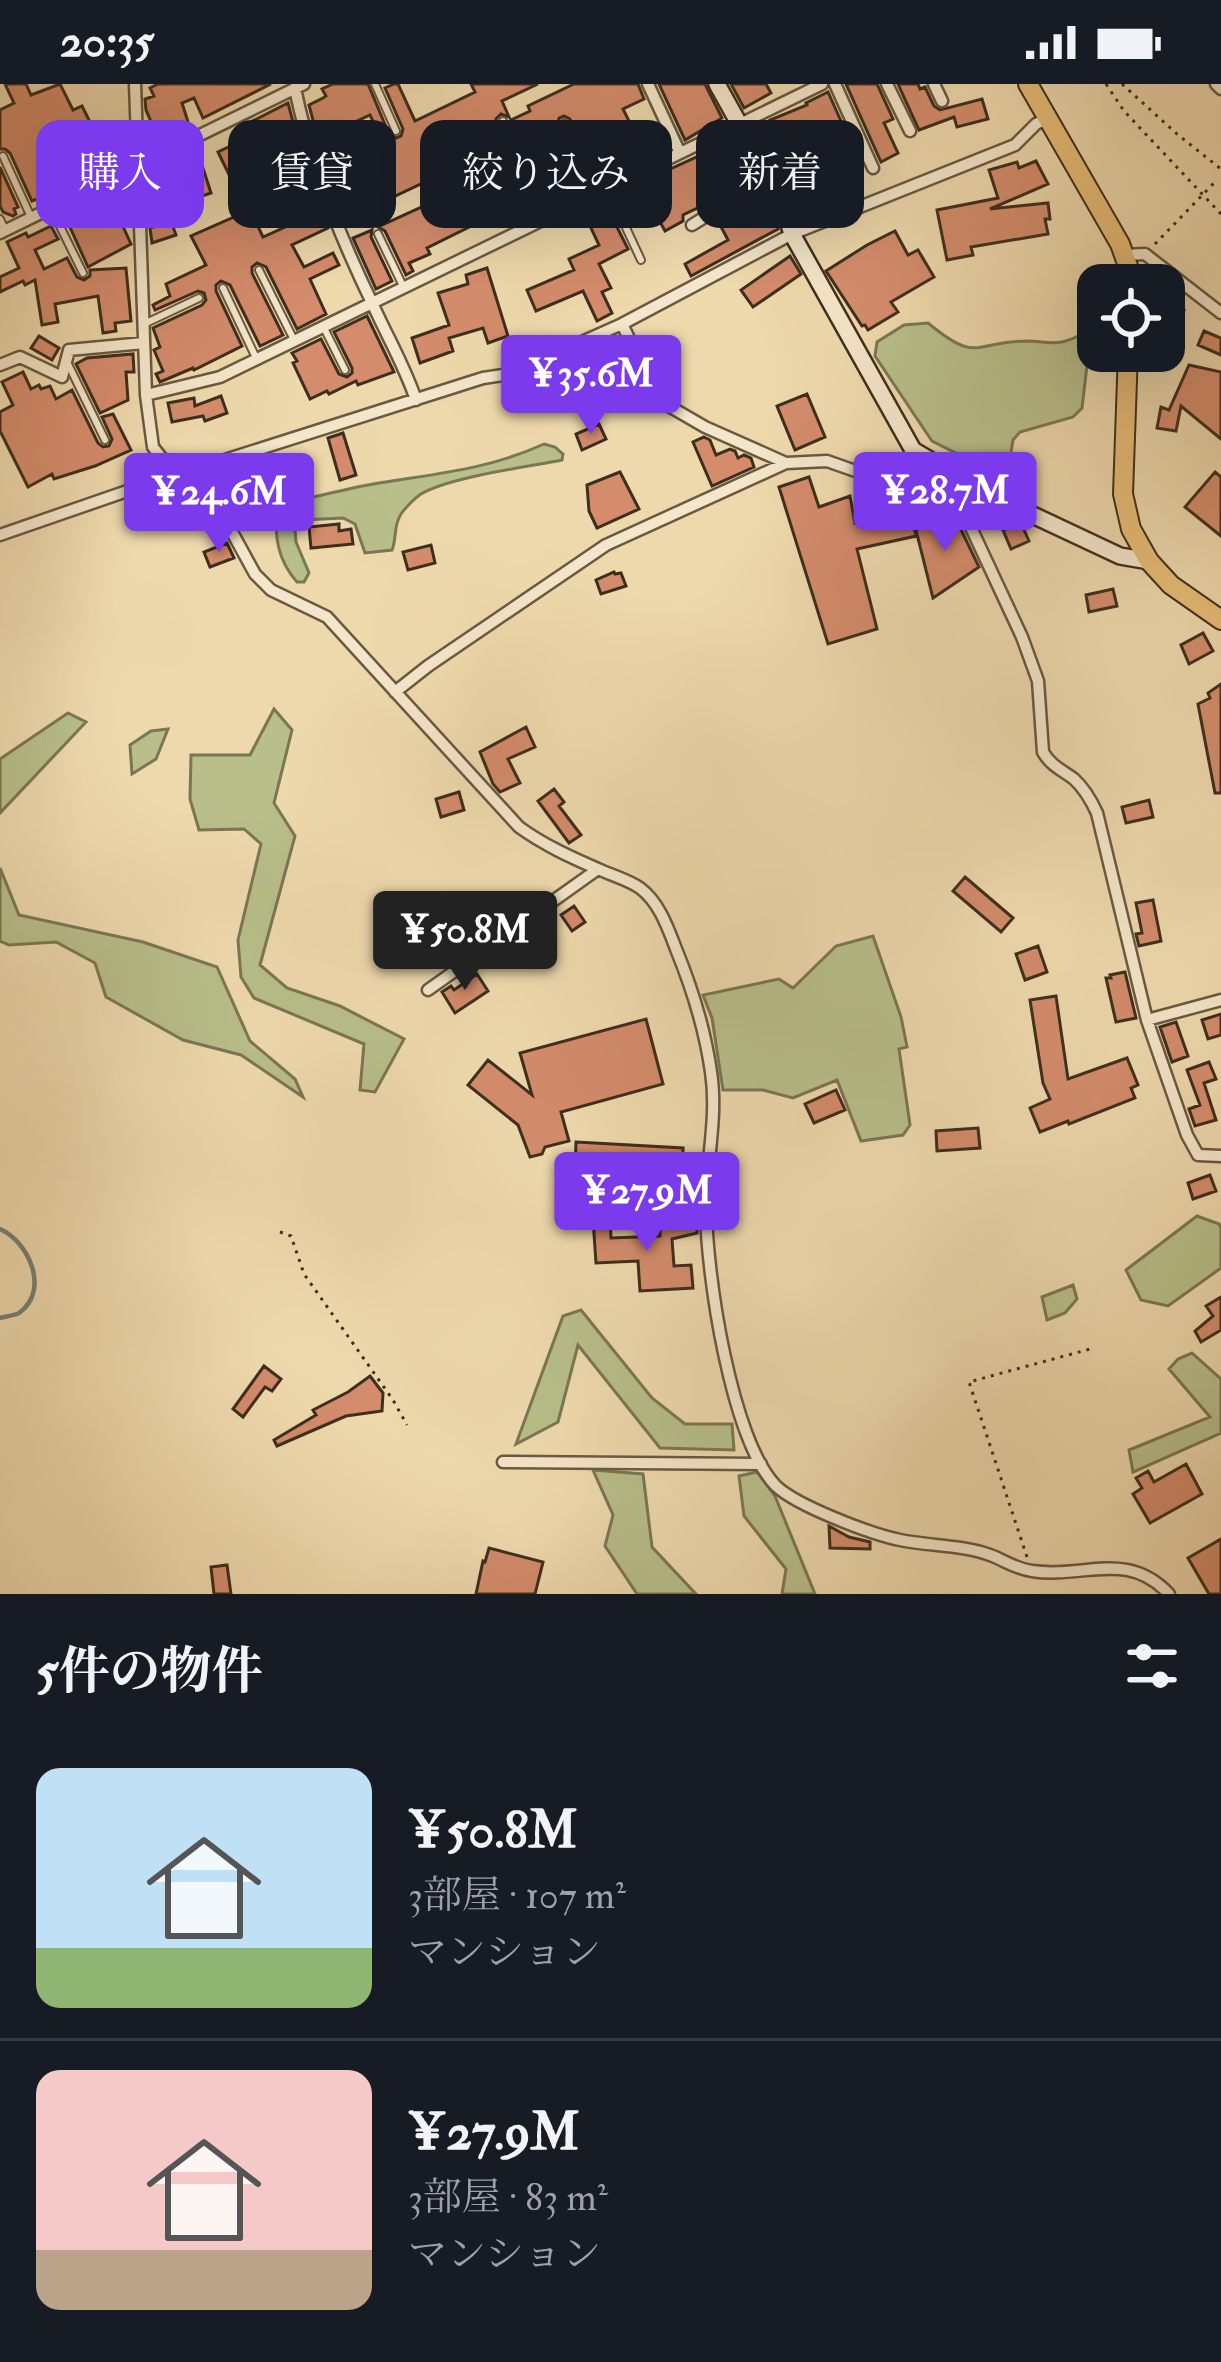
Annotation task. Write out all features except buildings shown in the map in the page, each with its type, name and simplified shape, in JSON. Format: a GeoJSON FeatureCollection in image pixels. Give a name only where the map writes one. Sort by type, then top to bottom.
{"type":"FeatureCollection","features":[{"type":"Feature","properties":{"kind":"main road"},"geometry":{"type":"LineString","coordinates":[[1028,84],[1135,255],[1133,264]]}},
{"type":"Feature","properties":{"kind":"main road"},"geometry":{"type":"LineString","coordinates":[[1128,372],[1125,507],[1131,529],[1149,561],[1171,585],[1221,620]]}},
{"type":"Feature","properties":{"kind":"street"},"geometry":{"type":"LineString","coordinates":[[135,84],[136,120]]}},
{"type":"Feature","properties":{"kind":"street"},"geometry":{"type":"LineString","coordinates":[[648,84],[680,153]]}},
{"type":"Feature","properties":{"kind":"street"},"geometry":{"type":"LineString","coordinates":[[716,84],[738,120]]}},
{"type":"Feature","properties":{"kind":"street"},"geometry":{"type":"LineString","coordinates":[[748,120],[822,84]]}},
{"type":"Feature","properties":{"kind":"street"},"geometry":{"type":"LineString","coordinates":[[835,84],[873,168]]}},
{"type":"Feature","properties":{"kind":"street"},"geometry":{"type":"LineString","coordinates":[[887,84],[910,130]]}},
{"type":"Feature","properties":{"kind":"street"},"geometry":{"type":"LineString","coordinates":[[934,84],[942,101]]}},
{"type":"Feature","properties":{"kind":"street"},"geometry":{"type":"LineString","coordinates":[[204,133],[300,86],[302,120]]}},
{"type":"Feature","properties":{"kind":"street"},"geometry":{"type":"LineString","coordinates":[[0,536],[484,378],[510,374],[622,324],[792,234],[1015,145],[1048,118]]}},
{"type":"Feature","properties":{"kind":"street"},"geometry":{"type":"LineString","coordinates":[[672,157],[696,145]]}},
{"type":"Feature","properties":{"kind":"street"},"geometry":{"type":"LineString","coordinates":[[2,228],[36,215]]}},
{"type":"Feature","properties":{"kind":"street"},"geometry":{"type":"LineString","coordinates":[[692,225],[696,222]]}},
{"type":"Feature","properties":{"kind":"street"},"geometry":{"type":"LineString","coordinates":[[140,228],[146,395],[153,447],[232,532],[255,574],[272,590],[327,617],[519,826],[547,847],[640,888],[661,912],[692,986],[711,1072],[714,1106],[706,1202],[712,1298],[746,1432],[775,1485],[794,1499],[894,1539],[988,1554],[1029,1571],[1130,1569],[1146,1575],[1168,1594]]}},
{"type":"Feature","properties":{"kind":"street"},"geometry":{"type":"LineString","coordinates":[[339,228],[416,400]]}},
{"type":"Feature","properties":{"kind":"street"},"geometry":{"type":"LineString","coordinates":[[146,395],[220,377],[528,228]]}},
{"type":"Feature","properties":{"kind":"street"},"geometry":{"type":"LineString","coordinates":[[790,228],[914,450],[932,498]]}},
{"type":"Feature","properties":{"kind":"street"},"geometry":{"type":"LineString","coordinates":[[1135,255],[1221,313]]}},
{"type":"Feature","properties":{"kind":"street"},"geometry":{"type":"LineString","coordinates":[[622,324],[667,405],[786,463]]}},
{"type":"Feature","properties":{"kind":"street"},"geometry":{"type":"LineString","coordinates":[[0,365],[20,357],[62,377],[69,350],[144,343]]}},
{"type":"Feature","properties":{"kind":"street"},"geometry":{"type":"LineString","coordinates":[[914,450],[986,493],[1120,556],[1149,561]]}},
{"type":"Feature","properties":{"kind":"street"},"geometry":{"type":"LineString","coordinates":[[395,692],[606,545],[786,463],[827,461],[961,504],[986,493]]}},
{"type":"Feature","properties":{"kind":"street"},"geometry":{"type":"LineString","coordinates":[[961,504],[1038,681],[1043,752],[1048,762],[1075,780],[1097,813],[1147,1020],[1187,1135],[1198,1155],[1221,1156]]}},
{"type":"Feature","properties":{"kind":"street"},"geometry":{"type":"LineString","coordinates":[[428,990],[598,869]]}},
{"type":"Feature","properties":{"kind":"street"},"geometry":{"type":"LineString","coordinates":[[1147,1020],[1221,1000]]}},
{"type":"Feature","properties":{"kind":"street"},"geometry":{"type":"LineString","coordinates":[[503,1462],[761,1464]]}},
{"type":"Feature","properties":{"kind":"lane"},"geometry":{"type":"LineString","coordinates":[[375,84],[391,120]]}},
{"type":"Feature","properties":{"kind":"lane"},"geometry":{"type":"LineString","coordinates":[[3,156],[32,217]]}},
{"type":"Feature","properties":{"kind":"lane"},"geometry":{"type":"LineString","coordinates":[[61,228],[82,273]]}},
{"type":"Feature","properties":{"kind":"lane"},"geometry":{"type":"LineString","coordinates":[[626,228],[641,260]]}},
{"type":"Feature","properties":{"kind":"lane"},"geometry":{"type":"LineString","coordinates":[[378,234],[404,289]]}},
{"type":"Feature","properties":{"kind":"lane"},"geometry":{"type":"LineString","coordinates":[[259,270],[295,342]]}},
{"type":"Feature","properties":{"kind":"lane"},"geometry":{"type":"LineString","coordinates":[[223,288],[257,360]]}},
{"type":"Feature","properties":{"kind":"lane"},"geometry":{"type":"LineString","coordinates":[[144,324],[199,298]]}},
{"type":"Feature","properties":{"kind":"lane"},"geometry":{"type":"LineString","coordinates":[[324,328],[345,370]]}},
{"type":"Feature","properties":{"kind":"lane"},"geometry":{"type":"LineString","coordinates":[[66,361],[105,440]]}},
{"type":"Feature","properties":{"kind":"path"},"geometry":{"type":"LineString","coordinates":[[1106,84],[1124,111],[1221,214]]}},
{"type":"Feature","properties":{"kind":"path"},"geometry":{"type":"LineString","coordinates":[[1122,84],[1221,169]]}},
{"type":"Feature","properties":{"kind":"path"},"geometry":{"type":"LineString","coordinates":[[1135,255],[1214,183]]}},
{"type":"Feature","properties":{"kind":"path"},"geometry":{"type":"LineString","coordinates":[[280,1232],[291,1235],[304,1274],[407,1425]]}},
{"type":"Feature","properties":{"kind":"path"},"geometry":{"type":"LineString","coordinates":[[1029,1571],[969,1382],[1090,1349]]}},
{"type":"Feature","properties":{"kind":"green space"},"geometry":{"type":"Polygon","coordinates":[[[928,323],[957,344],[976,348],[1009,342],[1061,342],[1077,336],[1077,372],[1086,372],[1082,408],[1073,417],[1020,432],[1013,440],[1008,471],[1000,475],[932,441],[875,356],[877,342],[904,325],[928,323]]]}},
{"type":"Feature","properties":{"kind":"green space"},"geometry":{"type":"Polygon","coordinates":[[[544,444],[563,454],[562,460],[469,478],[421,494],[399,518],[392,550],[365,553],[355,524],[343,518],[302,520],[295,529],[309,573],[304,582],[297,582],[281,556],[275,506],[479,466],[544,444]]]}},
{"type":"Feature","properties":{"kind":"green space"},"geometry":{"type":"Polygon","coordinates":[[[274,709],[292,730],[274,803],[295,836],[260,965],[287,988],[340,1006],[404,1039],[375,1092],[360,1090],[364,1044],[254,998],[241,977],[238,940],[261,844],[244,829],[199,830],[190,799],[191,755],[250,755],[274,709]]]}},
{"type":"Feature","properties":{"kind":"green space"},"geometry":{"type":"Polygon","coordinates":[[[68,713],[86,722],[0,813],[0,759],[68,713]]]}},
{"type":"Feature","properties":{"kind":"green space"},"geometry":{"type":"Polygon","coordinates":[[[168,729],[156,759],[132,774],[130,745],[151,731],[168,729]]]}},
{"type":"Feature","properties":{"kind":"green space"},"geometry":{"type":"Polygon","coordinates":[[[0,868],[19,915],[143,942],[217,967],[250,1041],[295,1079],[303,1097],[241,1055],[183,1040],[106,997],[95,963],[56,942],[9,945],[0,941],[0,868]]]}},
{"type":"Feature","properties":{"kind":"green space"},"geometry":{"type":"Polygon","coordinates":[[[873,936],[907,1047],[899,1049],[910,1125],[903,1135],[861,1141],[837,1080],[793,1098],[763,1090],[723,1090],[712,1018],[703,995],[779,979],[793,988],[836,946],[873,936]]]}},
{"type":"Feature","properties":{"kind":"green space"},"geometry":{"type":"Polygon","coordinates":[[[1197,1216],[1221,1228],[1221,1268],[1168,1306],[1141,1300],[1126,1270],[1197,1216]]]}},
{"type":"Feature","properties":{"kind":"green space"},"geometry":{"type":"Polygon","coordinates":[[[1073,1285],[1077,1299],[1065,1313],[1047,1320],[1042,1297],[1073,1285]]]}},
{"type":"Feature","properties":{"kind":"green space"},"geometry":{"type":"Polygon","coordinates":[[[581,1310],[652,1398],[685,1424],[732,1424],[734,1450],[660,1448],[578,1345],[558,1422],[516,1444],[563,1316],[581,1310]]]}},
{"type":"Feature","properties":{"kind":"green space"},"geometry":{"type":"Polygon","coordinates":[[[1192,1353],[1221,1379],[1221,1433],[1133,1472],[1129,1450],[1210,1417],[1169,1369],[1192,1353]]]}},
{"type":"Feature","properties":{"kind":"green space"},"geometry":{"type":"Polygon","coordinates":[[[593,1470],[643,1474],[652,1547],[696,1594],[637,1594],[605,1546],[613,1515],[593,1470]]]}},
{"type":"Feature","properties":{"kind":"green space"},"geometry":{"type":"Polygon","coordinates":[[[757,1472],[775,1496],[815,1594],[782,1594],[786,1569],[744,1516],[739,1476],[757,1472]]]}},
{"type":"Feature","properties":{"kind":"waterway"},"geometry":{"type":"LineString","coordinates":[[0,1229],[27,1255],[34,1279],[29,1303],[19,1313],[0,1318]]}}]}
